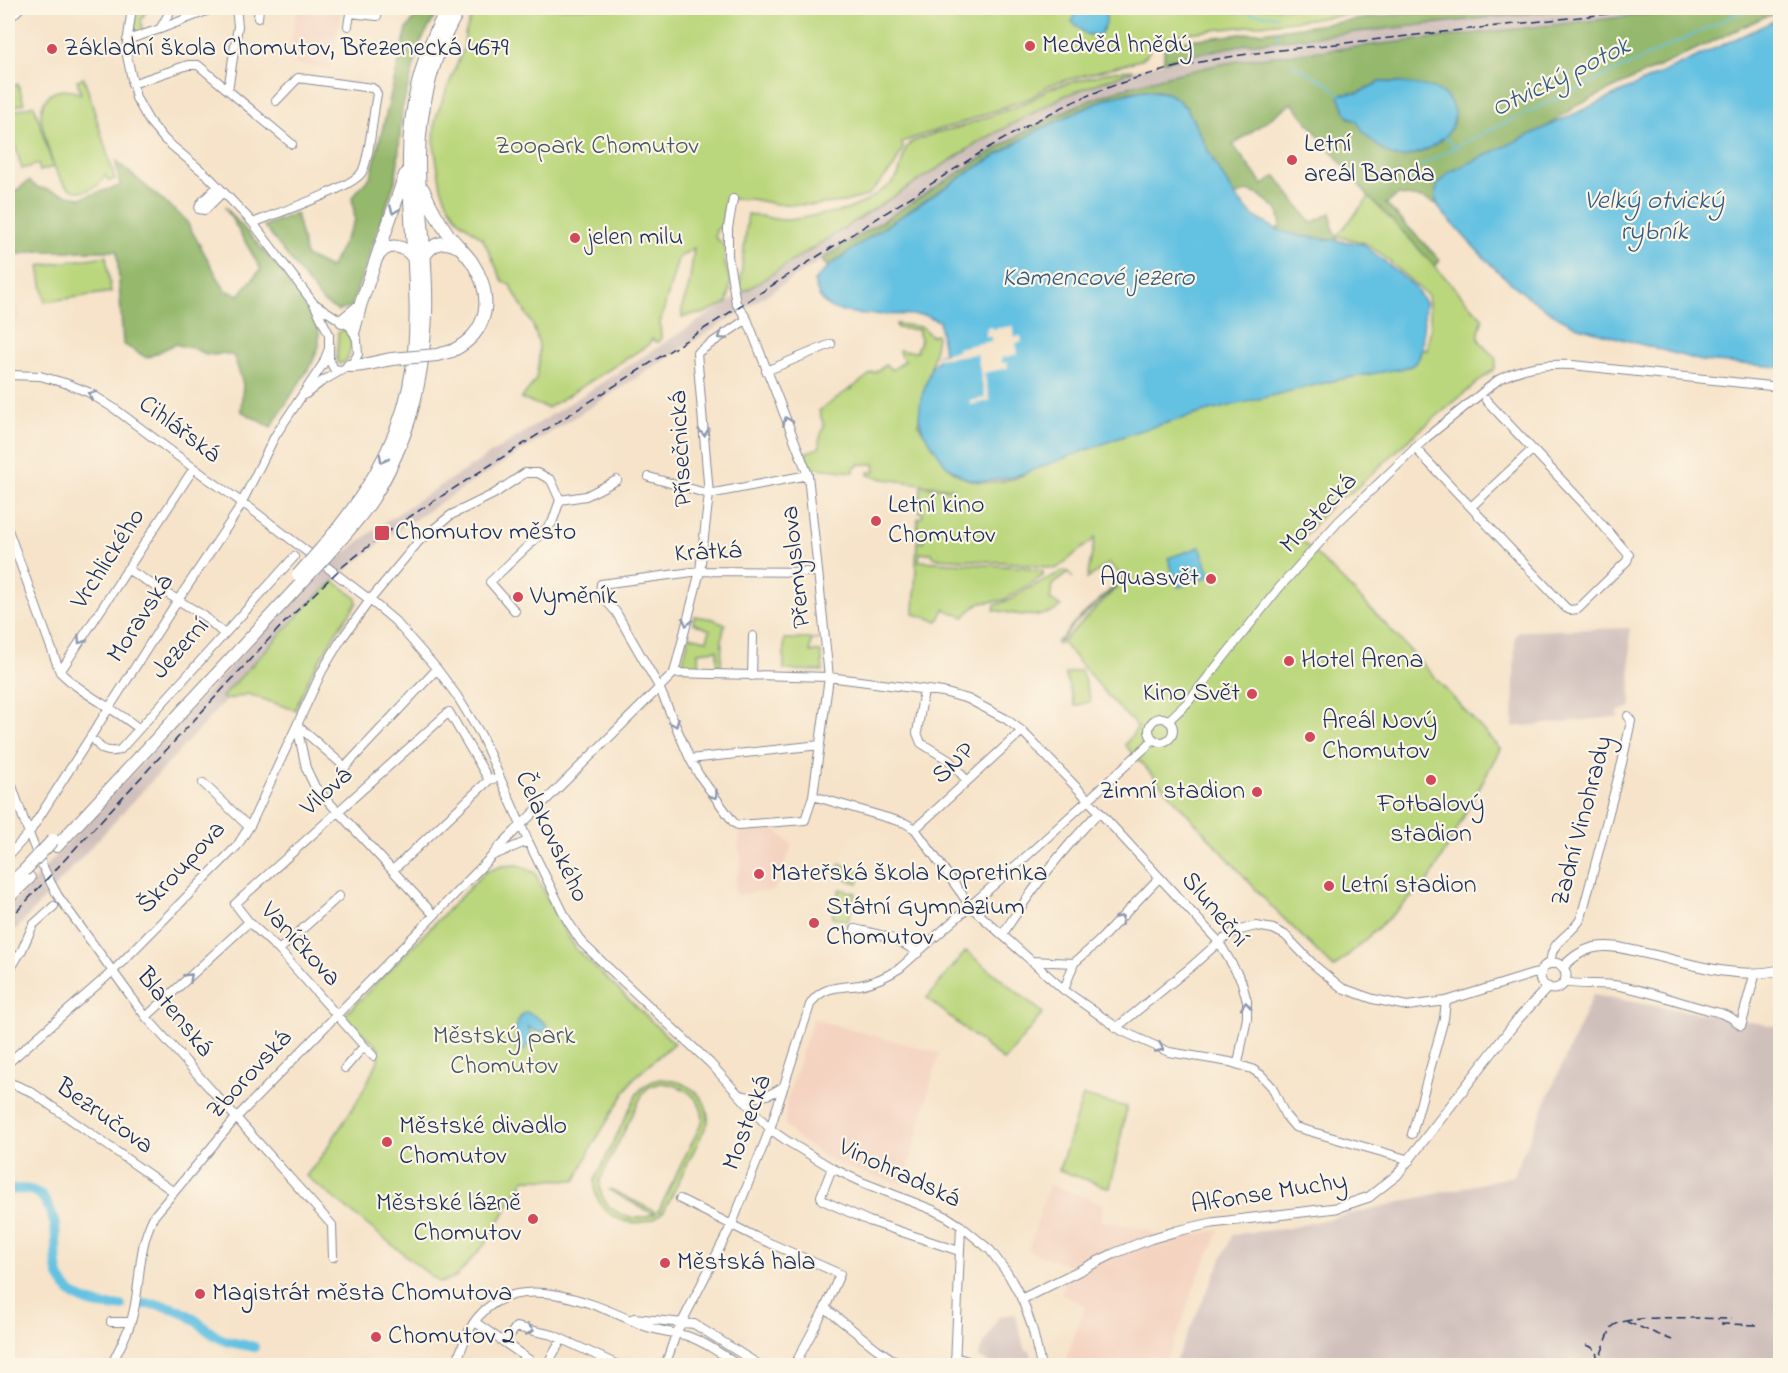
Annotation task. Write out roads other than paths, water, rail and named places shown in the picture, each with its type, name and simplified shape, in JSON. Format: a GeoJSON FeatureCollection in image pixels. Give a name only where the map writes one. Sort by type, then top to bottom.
{"type":"FeatureCollection","features":[{"type":"Feature","properties":{"kind":"highway"},"geometry":{"type":"LineString","coordinates":[[419,258],[409,163],[411,125],[427,55],[448,8]]}},
{"type":"Feature","properties":{"kind":"highway"},"geometry":{"type":"LineString","coordinates":[[8,898],[17,879],[55,843],[324,553],[362,497],[386,454],[398,426],[409,386],[415,339],[421,132],[432,72],[448,29],[460,8]]}},
{"type":"Feature","properties":{"kind":"highway"},"geometry":{"type":"LineString","coordinates":[[354,330],[360,306],[409,163]]}},
{"type":"Feature","properties":{"kind":"highway"},"geometry":{"type":"LineString","coordinates":[[345,368],[376,361],[437,355],[452,351],[462,346],[481,325],[487,303],[483,283],[471,262],[449,235],[429,204],[419,180]]}},
{"type":"Feature","properties":{"kind":"highway"},"geometry":{"type":"LineString","coordinates":[[419,258],[439,243],[452,244],[460,248]]}},
{"type":"Feature","properties":{"kind":"highway"},"geometry":{"type":"LineString","coordinates":[[377,257],[381,251],[393,246],[406,249],[419,258]]}},
{"type":"Feature","properties":{"kind":"highway"},"geometry":{"type":"LineString","coordinates":[[342,321],[360,306]]}},
{"type":"Feature","properties":{"kind":"highway"},"geometry":{"type":"LineString","coordinates":[[358,354],[365,360],[376,361]]}},
{"type":"Feature","properties":{"kind":"main road"},"geometry":{"type":"LineString","coordinates":[[1563,968],[1581,952],[1610,946],[1725,972],[1755,974],[1780,970]]}},
{"type":"Feature","properties":{"kind":"main road"},"geometry":{"type":"LineString","coordinates":[[1548,987],[1542,981],[1541,973],[1546,966],[1551,964],[1557,964],[1563,968],[1566,976],[1564,982]]}},
{"type":"Feature","properties":{"kind":"main road"},"geometry":{"type":"LineString","coordinates":[[1741,1025],[1755,974]]}},
{"type":"Feature","properties":{"kind":"main road","name":"Alfonse Muchy"},"geometry":{"type":"LineString","coordinates":[[1022,1299],[1113,1254],[1150,1239],[1212,1223],[1329,1210],[1358,1202],[1382,1188],[1410,1160],[1518,1019],[1548,987],[1557,988],[1564,982]]}},
{"type":"Feature","properties":{"kind":"street"},"geometry":{"type":"LineString","coordinates":[[8,20],[20,8]]}},
{"type":"Feature","properties":{"kind":"street"},"geometry":{"type":"LineString","coordinates":[[132,8],[126,51],[136,98],[149,121],[165,140],[220,189],[253,223],[314,304],[329,334]]}},
{"type":"Feature","properties":{"kind":"street"},"geometry":{"type":"LineString","coordinates":[[160,29],[172,8]]}},
{"type":"Feature","properties":{"kind":"street"},"geometry":{"type":"LineString","coordinates":[[127,40],[214,8]]}},
{"type":"Feature","properties":{"kind":"street"},"geometry":{"type":"LineString","coordinates":[[228,90],[238,26],[236,8]]}},
{"type":"Feature","properties":{"kind":"street"},"geometry":{"type":"LineString","coordinates":[[258,18],[259,8]]}},
{"type":"Feature","properties":{"kind":"street"},"geometry":{"type":"LineString","coordinates":[[348,26],[351,10],[377,16]]}},
{"type":"Feature","properties":{"kind":"street"},"geometry":{"type":"LineString","coordinates":[[132,84],[188,65],[198,65],[292,144]]}},
{"type":"Feature","properties":{"kind":"street"},"geometry":{"type":"LineString","coordinates":[[253,223],[338,189],[360,176],[366,162],[376,94],[372,88],[298,78],[276,101]]}},
{"type":"Feature","properties":{"kind":"street","name":"Přemyslova"},"geometry":{"type":"LineString","coordinates":[[690,759],[734,823],[742,825],[805,820],[813,796],[829,677],[808,475],[747,319],[736,303],[729,255],[728,228],[733,199]]}},
{"type":"Feature","properties":{"kind":"street"},"geometry":{"type":"LineString","coordinates":[[300,399],[321,382],[345,368],[358,354],[354,330],[314,304]]}},
{"type":"Feature","properties":{"kind":"street","name":"Přísečnická"},"geometry":{"type":"LineString","coordinates":[[674,673],[700,571],[709,494],[697,353],[747,319]]}},
{"type":"Feature","properties":{"kind":"street"},"geometry":{"type":"LineString","coordinates":[[342,321],[335,324],[329,334],[328,351],[334,369],[345,368]]}},
{"type":"Feature","properties":{"kind":"street"},"geometry":{"type":"LineString","coordinates":[[766,371],[831,344]]}},
{"type":"Feature","properties":{"kind":"street","name":"Moravská"},"geometry":{"type":"LineString","coordinates":[[8,856],[29,833],[242,503],[275,436],[323,364],[328,351]]}},
{"type":"Feature","properties":{"kind":"street","name":"Mostecká"},"geometry":{"type":"LineString","coordinates":[[1168,721],[1188,702],[1300,564],[1357,503],[1414,448],[1482,391],[1504,376],[1528,367],[1572,365],[1780,387]]}},
{"type":"Feature","properties":{"kind":"street","name":"Cihlářská"},"geometry":{"type":"LineString","coordinates":[[8,375],[40,376],[88,392],[115,409],[309,555]]}},
{"type":"Feature","properties":{"kind":"street"},"geometry":{"type":"LineString","coordinates":[[1414,448],[1566,608],[1578,609],[1627,561],[1629,555],[1486,400]]}},
{"type":"Feature","properties":{"kind":"street"},"geometry":{"type":"LineString","coordinates":[[1471,507],[1532,450]]}},
{"type":"Feature","properties":{"kind":"street","name":"Vrchlického"},"geometry":{"type":"LineString","coordinates":[[60,672],[194,468]]}},
{"type":"Feature","properties":{"kind":"street","name":"Škroupova"},"geometry":{"type":"LineString","coordinates":[[8,1063],[113,971],[237,846],[251,824],[322,671],[340,641],[370,600],[419,541],[451,515],[494,494],[525,473],[538,473],[550,480],[560,500]]}},
{"type":"Feature","properties":{"kind":"street"},"geometry":{"type":"LineString","coordinates":[[649,477],[709,494],[808,475]]}},
{"type":"Feature","properties":{"kind":"street"},"geometry":{"type":"LineString","coordinates":[[515,611],[490,582],[552,523],[560,500],[586,496],[617,480]]}},
{"type":"Feature","properties":{"kind":"street"},"geometry":{"type":"LineString","coordinates":[[8,530],[60,672],[69,681],[138,728]]}},
{"type":"Feature","properties":{"kind":"street","name":"Čelakovského"},"geometry":{"type":"LineString","coordinates":[[309,555],[395,621],[457,696],[481,735],[528,841],[567,920],[582,943],[711,1063],[770,1129]]}},
{"type":"Feature","properties":{"kind":"street","name":"Jezerní"},"geometry":{"type":"LineString","coordinates":[[96,742],[105,751],[120,750],[294,557]]}},
{"type":"Feature","properties":{"kind":"street"},"geometry":{"type":"LineString","coordinates":[[127,569],[204,616],[224,634]]}},
{"type":"Feature","properties":{"kind":"street","name":"Krátká"},"geometry":{"type":"LineString","coordinates":[[659,687],[621,620],[600,594],[601,585],[700,571],[818,572]]}},
{"type":"Feature","properties":{"kind":"street"},"geometry":{"type":"LineString","coordinates":[[752,676],[753,636]]}},
{"type":"Feature","properties":{"kind":"street"},"geometry":{"type":"LineString","coordinates":[[297,725],[345,767],[437,669]]}},
{"type":"Feature","properties":{"kind":"street","name":"Sluneční"},"geometry":{"type":"LineString","coordinates":[[674,673],[829,677],[944,692],[968,699],[993,711],[1022,731],[1219,942],[1241,980],[1247,1001],[1247,1018],[1238,1064]]}},
{"type":"Feature","properties":{"kind":"street","name":"Zborovská"},"geometry":{"type":"LineString","coordinates":[[111,1365],[132,1317],[140,1256],[147,1229],[154,1216],[236,1118],[521,825],[674,673]]}},
{"type":"Feature","properties":{"kind":"street"},"geometry":{"type":"LineString","coordinates":[[659,687],[690,759],[820,745]]}},
{"type":"Feature","properties":{"kind":"street"},"geometry":{"type":"LineString","coordinates":[[924,690],[918,738],[921,743],[950,761],[967,781]]}},
{"type":"Feature","properties":{"kind":"street","name":"Vilová"},"geometry":{"type":"LineString","coordinates":[[235,904],[449,712],[489,780]]}},
{"type":"Feature","properties":{"kind":"street","name":"Zadní Vinohrady"},"geometry":{"type":"LineString","coordinates":[[1551,964],[1552,952],[1556,944],[1575,927],[1581,918],[1622,763],[1631,721],[1628,716]]}},
{"type":"Feature","properties":{"kind":"street","name":"Mostecká"},"geometry":{"type":"LineString","coordinates":[[1160,719],[1168,721],[1173,730],[1169,739],[1161,742],[1153,739],[1149,730],[1153,722],[1160,719]]}},
{"type":"Feature","properties":{"kind":"street"},"geometry":{"type":"LineString","coordinates":[[297,725],[306,768],[315,787],[434,915]]}},
{"type":"Feature","properties":{"kind":"street","name":"SNP"},"geometry":{"type":"LineString","coordinates":[[915,829],[1022,731]]}},
{"type":"Feature","properties":{"kind":"street","name":"Mostecká"},"geometry":{"type":"LineString","coordinates":[[1002,935],[1094,806],[1153,739]]}},
{"type":"Feature","properties":{"kind":"street","name":"Blatenská"},"geometry":{"type":"LineString","coordinates":[[8,774],[29,833],[49,881],[58,896],[146,1017],[332,1225],[333,1257]]}},
{"type":"Feature","properties":{"kind":"street"},"geometry":{"type":"LineString","coordinates":[[393,870],[489,780],[500,777]]}},
{"type":"Feature","properties":{"kind":"street"},"geometry":{"type":"LineString","coordinates":[[202,783],[248,826]]}},
{"type":"Feature","properties":{"kind":"street"},"geometry":{"type":"LineString","coordinates":[[813,796],[905,823],[915,829],[971,907],[1064,990],[1116,1028],[1169,1052],[1238,1064],[1261,1075],[1272,1087],[1285,1115],[1295,1127],[1410,1160]]}},
{"type":"Feature","properties":{"kind":"street","name":"Mostecká"},"geometry":{"type":"LineString","coordinates":[[665,1365],[676,1334],[732,1224],[770,1129],[814,997],[819,992],[879,980],[900,968],[1094,806]]}},
{"type":"Feature","properties":{"kind":"street","name":"Zborovská"},"geometry":{"type":"LineString","coordinates":[[492,856],[528,841]]}},
{"type":"Feature","properties":{"kind":"street"},"geometry":{"type":"LineString","coordinates":[[1064,990],[1077,960],[1098,942],[1159,878]]}},
{"type":"Feature","properties":{"kind":"street"},"geometry":{"type":"LineString","coordinates":[[279,950],[339,896]]}},
{"type":"Feature","properties":{"kind":"street","name":"Vaníčkova"},"geometry":{"type":"LineString","coordinates":[[235,904],[373,1056]]}},
{"type":"Feature","properties":{"kind":"street"},"geometry":{"type":"LineString","coordinates":[[8,973],[33,925],[54,906]]}},
{"type":"Feature","properties":{"kind":"street"},"geometry":{"type":"LineString","coordinates":[[146,1017],[249,922]]}},
{"type":"Feature","properties":{"kind":"street"},"geometry":{"type":"LineString","coordinates":[[1116,1028],[1219,942],[1236,931],[1256,926],[1272,929],[1285,935],[1314,965],[1342,988],[1373,999],[1407,1006],[1446,1001],[1541,973]]}},
{"type":"Feature","properties":{"kind":"street"},"geometry":{"type":"LineString","coordinates":[[855,929],[903,942],[918,953]]}},
{"type":"Feature","properties":{"kind":"street"},"geometry":{"type":"LineString","coordinates":[[1031,961],[1077,960]]}},
{"type":"Feature","properties":{"kind":"street","name":"Alfonse Muchy"},"geometry":{"type":"LineString","coordinates":[[1564,982],[1623,986],[1720,1013],[1741,1025]]}},
{"type":"Feature","properties":{"kind":"street"},"geometry":{"type":"LineString","coordinates":[[1412,1134],[1444,1019],[1446,1001]]}},
{"type":"Feature","properties":{"kind":"street"},"geometry":{"type":"LineString","coordinates":[[345,1068],[364,1046]]}},
{"type":"Feature","properties":{"kind":"street","name":"Bezručova"},"geometry":{"type":"LineString","coordinates":[[8,1082],[30,1091],[174,1192]]}},
{"type":"Feature","properties":{"kind":"street"},"geometry":{"type":"LineString","coordinates":[[739,1094],[763,1097],[784,1086]]}},
{"type":"Feature","properties":{"kind":"street","name":"Vinohradská"},"geometry":{"type":"LineString","coordinates":[[770,1129],[832,1168],[933,1210],[961,1226],[996,1257],[1022,1299],[1032,1327],[1041,1365]]}},
{"type":"Feature","properties":{"kind":"street"},"geometry":{"type":"LineString","coordinates":[[832,1168],[821,1196],[822,1200],[868,1221],[959,1251]]}},
{"type":"Feature","properties":{"kind":"street"},"geometry":{"type":"LineString","coordinates":[[680,1199],[756,1237],[840,1274],[825,1308],[794,1365]]}},
{"type":"Feature","properties":{"kind":"street"},"geometry":{"type":"LineString","coordinates":[[961,1226],[955,1361],[984,1365]]}},
{"type":"Feature","properties":{"kind":"street"},"geometry":{"type":"LineString","coordinates":[[455,1365],[477,1319],[487,1308],[502,1299],[520,1293],[539,1292],[578,1300],[644,1326],[697,1341],[739,1365]]}},
{"type":"Feature","properties":{"kind":"street"},"geometry":{"type":"LineString","coordinates":[[825,1308],[877,1349],[902,1365]]}},
{"type":"Feature","properties":{"kind":"street"},"geometry":{"type":"LineString","coordinates":[[111,1322],[132,1317]]}},
{"type":"Feature","properties":{"kind":"street"},"geometry":{"type":"LineString","coordinates":[[627,1318],[694,1323],[761,1365]]}},
{"type":"Feature","properties":{"kind":"street"},"geometry":{"type":"LineString","coordinates":[[477,1319],[538,1365]]}},
{"type":"Feature","properties":{"kind":"street"},"geometry":{"type":"LineString","coordinates":[[505,1342],[516,1327],[553,1335],[620,1365]]}},
{"type":"Feature","properties":{"kind":"street"},"geometry":{"type":"LineString","coordinates":[[546,1365],[562,1339]]}},
{"type":"Feature","properties":{"kind":"water"},"geometry":{"type":"Polygon","coordinates":[[[1076,8],[1104,8],[1106,23],[1098,36],[1086,34],[1072,22],[1076,8]]]}},
{"type":"Feature","properties":{"kind":"water","name":"Velký otvický rybník"},"geometry":{"type":"Polygon","coordinates":[[[1780,18],[1780,367],[1702,361],[1578,327],[1526,296],[1481,255],[1438,206],[1437,189],[1450,172],[1780,18]]]}},
{"type":"Feature","properties":{"kind":"water"},"geometry":{"type":"Polygon","coordinates":[[[1380,82],[1419,85],[1446,96],[1453,108],[1454,117],[1443,139],[1428,149],[1412,155],[1395,157],[1366,136],[1357,122],[1348,116],[1339,97],[1342,94],[1358,93],[1380,82]]]}},
{"type":"Feature","properties":{"kind":"water","name":"Kamencové jezero"},"geometry":{"type":"Polygon","coordinates":[[[1144,90],[1167,93],[1187,109],[1215,164],[1235,196],[1253,216],[1276,229],[1300,236],[1363,244],[1414,286],[1425,303],[1422,348],[1418,360],[1411,366],[1336,380],[1205,412],[1135,432],[1014,477],[985,481],[963,477],[945,464],[922,430],[919,417],[921,399],[931,368],[938,360],[937,355],[944,353],[939,321],[923,315],[859,314],[836,310],[823,301],[814,281],[828,267],[877,232],[1036,131],[1108,98],[1144,90]]]}},
{"type":"Feature","properties":{"kind":"water"},"geometry":{"type":"Polygon","coordinates":[[[1200,547],[1211,576],[1178,587],[1168,558],[1200,547]]]}},
{"type":"Feature","properties":{"kind":"water"},"geometry":{"type":"Polygon","coordinates":[[[526,1012],[546,1024],[548,1028],[543,1032],[538,1032],[528,1027],[533,1040],[523,1051],[519,1051],[516,1049],[516,1028],[519,1019],[526,1012]]]}},
{"type":"Feature","properties":{"kind":"waterway"},"geometry":{"type":"LineString","coordinates":[[1149,8],[1152,12],[1229,12],[1278,16]]}},
{"type":"Feature","properties":{"kind":"waterway","name":"Otvický potok"},"geometry":{"type":"LineString","coordinates":[[1420,166],[1481,134],[1750,8]]}},
{"type":"Feature","properties":{"kind":"waterway"},"geometry":{"type":"LineString","coordinates":[[1278,32],[1278,40]]}},
{"type":"Feature","properties":{"kind":"waterway"},"geometry":{"type":"LineString","coordinates":[[1292,64],[1327,83],[1342,96]]}},
{"type":"Feature","properties":{"kind":"waterway"},"geometry":{"type":"LineString","coordinates":[[1444,136],[1454,147]]}},
{"type":"Feature","properties":{"kind":"waterway"},"geometry":{"type":"LineString","coordinates":[[8,1190],[20,1189],[36,1192],[45,1201],[54,1222],[58,1272],[67,1289],[77,1297],[93,1304],[121,1306]]}},
{"type":"Feature","properties":{"kind":"waterway"},"geometry":{"type":"LineString","coordinates":[[141,1304],[176,1309],[221,1339],[254,1347]]}},
{"type":"Feature","properties":{"kind":"railway"},"geometry":{"type":"LineString","coordinates":[[8,921],[283,624],[342,567],[384,534],[986,149],[1036,121],[1091,94],[1142,76],[1220,58],[1660,8]]}},
{"type":"Feature","properties":{"kind":"railway"},"geometry":{"type":"LineString","coordinates":[[1597,1366],[1612,1327],[1620,1323],[1650,1318],[1731,1319]]}},
{"type":"Feature","properties":{"kind":"railway"},"geometry":{"type":"LineString","coordinates":[[1627,1322],[1672,1340]]}},
{"type":"Feature","properties":{"kind":"railway"},"geometry":{"type":"LineString","coordinates":[[1721,1324],[1758,1325]]}},
{"type":"Feature","properties":{"kind":"railway"},"geometry":{"type":"LineString","coordinates":[[1586,1345],[1596,1352],[1597,1365]]}},
{"type":"Feature","properties":{"kind":"place","name":"Medvěd hnědý"},"geometry":{"type":"Point","coordinates":[1030,46]}},
{"type":"Feature","properties":{"kind":"place","name":"Základní škola Chomutov, Březenecká 4679"},"geometry":{"type":"Point","coordinates":[52,49]}},
{"type":"Feature","properties":{"kind":"place","name":"Letní areál Banda"},"geometry":{"type":"Point","coordinates":[1292,160]}},
{"type":"Feature","properties":{"kind":"place","name":"jelen milu"},"geometry":{"type":"Point","coordinates":[575,238]}},
{"type":"Feature","properties":{"kind":"place","name":"Letní kino Chomutov"},"geometry":{"type":"Point","coordinates":[876,521]}},
{"type":"Feature","properties":{"kind":"place","name":"Chomutov město"},"geometry":{"type":"Point","coordinates":[382,533]}},
{"type":"Feature","properties":{"kind":"place","name":"Aquasvět"},"geometry":{"type":"Point","coordinates":[1211,579]}},
{"type":"Feature","properties":{"kind":"place","name":"Vyměník"},"geometry":{"type":"Point","coordinates":[518,597]}},
{"type":"Feature","properties":{"kind":"place","name":"Hotel Arena"},"geometry":{"type":"Point","coordinates":[1289,661]}},
{"type":"Feature","properties":{"kind":"place","name":"Kino Svět"},"geometry":{"type":"Point","coordinates":[1252,694]}},
{"type":"Feature","properties":{"kind":"place","name":"Areál Nový Chomutov"},"geometry":{"type":"Point","coordinates":[1310,737]}},
{"type":"Feature","properties":{"kind":"place","name":"Fotbalový stadion"},"geometry":{"type":"Point","coordinates":[1431,780]}},
{"type":"Feature","properties":{"kind":"place","name":"Zimní stadion"},"geometry":{"type":"Point","coordinates":[1257,792]}},
{"type":"Feature","properties":{"kind":"place","name":"Mateřská škola Kopretinka"},"geometry":{"type":"Point","coordinates":[759,874]}},
{"type":"Feature","properties":{"kind":"place","name":"Letní stadion"},"geometry":{"type":"Point","coordinates":[1329,886]}},
{"type":"Feature","properties":{"kind":"place","name":"Státní Gymnázium Chomutov"},"geometry":{"type":"Point","coordinates":[814,923]}},
{"type":"Feature","properties":{"kind":"place","name":"Městské divadlo Chomutov"},"geometry":{"type":"Point","coordinates":[387,1142]}},
{"type":"Feature","properties":{"kind":"place","name":"Městské lázně Chomutov"},"geometry":{"type":"Point","coordinates":[533,1219]}},
{"type":"Feature","properties":{"kind":"place","name":"Městská hala"},"geometry":{"type":"Point","coordinates":[665,1263]}},
{"type":"Feature","properties":{"kind":"place","name":"Magistrát města Chomutova"},"geometry":{"type":"Point","coordinates":[200,1294]}},
{"type":"Feature","properties":{"kind":"place","name":"Chomutov 2"},"geometry":{"type":"Point","coordinates":[376,1337]}},
{"type":"Feature","properties":{"kind":"park label","name":"Zoopark Chomutov"},"geometry":{"type":"Point","coordinates":[597,147]}},
{"type":"Feature","properties":{"kind":"park label","name":"Městský park Chomutov"},"geometry":{"type":"Point","coordinates":[504,1052]}}]}
